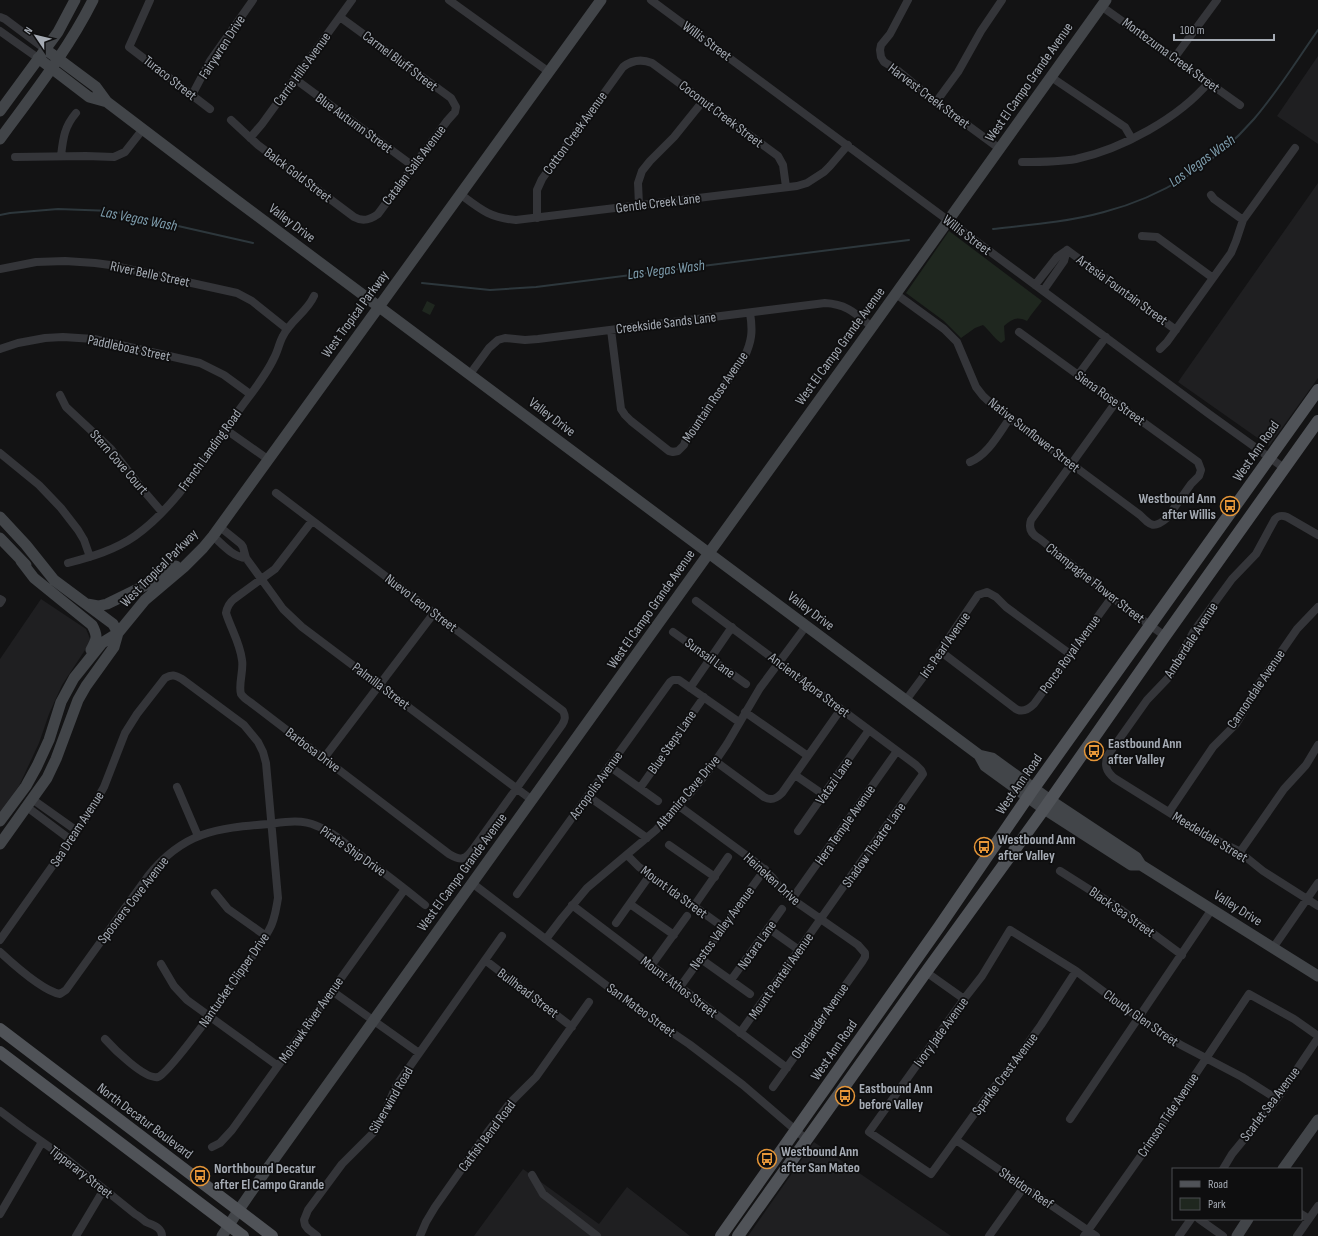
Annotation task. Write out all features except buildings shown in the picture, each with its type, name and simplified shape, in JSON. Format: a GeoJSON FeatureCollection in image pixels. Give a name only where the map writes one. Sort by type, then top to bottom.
{"type":"FeatureCollection","features":[{"type":"Feature","properties":{"kind":"main road","name":"West Ann Road"},"geometry":{"type":"LineString","coordinates":[[720,1236],[939,927],[1031,793],[1318,390]]}},
{"type":"Feature","properties":{"kind":"main road"},"geometry":{"type":"LineString","coordinates":[[738,1236],[1047,805],[1318,421]]}},
{"type":"Feature","properties":{"kind":"main road"},"geometry":{"type":"LineString","coordinates":[[926,972],[924,964],[943,933],[939,927]]}},
{"type":"Feature","properties":{"kind":"main road"},"geometry":{"type":"LineString","coordinates":[[892,992],[902,984],[926,972]]}},
{"type":"Feature","properties":{"kind":"main road","name":"North Decatur Boulevard"},"geometry":{"type":"LineString","coordinates":[[0,1028],[272,1236]]}},
{"type":"Feature","properties":{"kind":"main road"},"geometry":{"type":"LineString","coordinates":[[0,1052],[243,1236]]}},
{"type":"Feature","properties":{"kind":"street"},"geometry":{"type":"LineString","coordinates":[[0,111],[58,32],[75,0]]}},
{"type":"Feature","properties":{"kind":"street"},"geometry":{"type":"LineString","coordinates":[[0,139],[71,40],[93,0]]}},
{"type":"Feature","properties":{"kind":"street","name":"Turaco Street"},"geometry":{"type":"LineString","coordinates":[[150,0],[129,47],[210,109]]}},
{"type":"Feature","properties":{"kind":"street","name":"Fairywren Drive"},"geometry":{"type":"LineString","coordinates":[[192,95],[210,61],[253,0]]}},
{"type":"Feature","properties":{"kind":"street","name":"Carrie Hills Avenue"},"geometry":{"type":"LineString","coordinates":[[250,138],[352,0]]}},
{"type":"Feature","properties":{"kind":"street"},"geometry":{"type":"LineString","coordinates":[[450,0],[549,72]]}},
{"type":"Feature","properties":{"kind":"street","name":"West Tropical Parkway"},"geometry":{"type":"LineString","coordinates":[[0,821],[37,766],[44,751],[61,702],[74,678],[102,643],[118,633],[145,600],[184,567],[213,536],[602,0]]}},
{"type":"Feature","properties":{"kind":"street","name":"Willis Street"},"geometry":{"type":"LineString","coordinates":[[651,0],[1284,468]]}},
{"type":"Feature","properties":{"kind":"street","name":"Harvest Creek Street"},"geometry":{"type":"LineString","coordinates":[[908,0],[890,34],[882,45],[880,54],[884,62],[896,69],[936,102],[1000,149]]}},
{"type":"Feature","properties":{"kind":"street"},"geometry":{"type":"LineString","coordinates":[[936,102],[958,72],[981,31],[1002,0]]}},
{"type":"Feature","properties":{"kind":"street"},"geometry":{"type":"LineString","coordinates":[[1175,57],[1216,0]]}},
{"type":"Feature","properties":{"kind":"street","name":"Montezuma Creek Street"},"geometry":{"type":"LineString","coordinates":[[1104,3],[1208,82],[1240,104]]}},
{"type":"Feature","properties":{"kind":"street","name":"West El Campo Grande Avenue"},"geometry":{"type":"LineString","coordinates":[[222,1236],[238,1211],[472,883],[1104,3]]}},
{"type":"Feature","properties":{"kind":"street","name":"Valley Drive"},"geometry":{"type":"LineString","coordinates":[[0,17],[96,88],[107,102],[806,626],[979,755],[992,758],[1031,793],[1047,805],[1131,865],[1141,865],[1318,976]]}},
{"type":"Feature","properties":{"kind":"street","name":"Carmel Bluff Street"},"geometry":{"type":"LineString","coordinates":[[340,17],[451,98],[456,107]]}},
{"type":"Feature","properties":{"kind":"street","name":"Valley Drive"},"geometry":{"type":"LineString","coordinates":[[0,31],[89,97],[107,102]]}},
{"type":"Feature","properties":{"kind":"street","name":"Coconut Creek Street"},"geometry":{"type":"LineString","coordinates":[[636,61],[643,60],[652,63],[778,156],[783,165],[786,187]]}},
{"type":"Feature","properties":{"kind":"street","name":"Cotton Creek Avenue"},"geometry":{"type":"LineString","coordinates":[[537,218],[538,184],[623,67],[636,61]]}},
{"type":"Feature","properties":{"kind":"street"},"geometry":{"type":"LineString","coordinates":[[1051,77],[1125,127],[1132,138]]}},
{"type":"Feature","properties":{"kind":"street","name":"Blue Autumn Street"},"geometry":{"type":"LineString","coordinates":[[294,79],[414,166]]}},
{"type":"Feature","properties":{"kind":"street"},"geometry":{"type":"LineString","coordinates":[[1022,162],[1075,159],[1105,151],[1144,133],[1173,114],[1199,93],[1208,82]]}},
{"type":"Feature","properties":{"kind":"street"},"geometry":{"type":"LineString","coordinates":[[639,205],[638,189],[642,171],[674,137],[703,101]]}},
{"type":"Feature","properties":{"kind":"street","name":"Catalan Sails Avenue"},"geometry":{"type":"LineString","coordinates":[[369,219],[378,214],[455,112],[456,107]]}},
{"type":"Feature","properties":{"kind":"street"},"geometry":{"type":"LineString","coordinates":[[61,156],[68,122],[76,113]]}},
{"type":"Feature","properties":{"kind":"street","name":"Balck Gold Street"},"geometry":{"type":"LineString","coordinates":[[231,120],[250,138],[354,217],[359,220],[369,219]]}},
{"type":"Feature","properties":{"kind":"street"},"geometry":{"type":"LineString","coordinates":[[15,157],[114,157],[124,152],[143,129]]}},
{"type":"Feature","properties":{"kind":"street","name":"Gentle Creek Lane"},"geometry":{"type":"LineString","coordinates":[[460,194],[483,211],[497,217],[516,220],[786,187],[807,183],[816,178],[830,166],[848,145]]}},
{"type":"Feature","properties":{"kind":"street"},"geometry":{"type":"LineString","coordinates":[[1160,349],[1176,330],[1231,253],[1243,220],[1295,148]]}},
{"type":"Feature","properties":{"kind":"street"},"geometry":{"type":"LineString","coordinates":[[1211,195],[1214,199],[1243,220]]}},
{"type":"Feature","properties":{"kind":"street"},"geometry":{"type":"LineString","coordinates":[[1142,236],[1157,237],[1213,278]]}},
{"type":"Feature","properties":{"kind":"street"},"geometry":{"type":"LineString","coordinates":[[1035,285],[1056,257],[1067,250]]}},
{"type":"Feature","properties":{"kind":"street"},"geometry":{"type":"LineString","coordinates":[[1043,291],[1064,262],[1067,250]]}},
{"type":"Feature","properties":{"kind":"street","name":"Artesia Fountain Street"},"geometry":{"type":"LineString","coordinates":[[1067,250],[1176,330]]}},
{"type":"Feature","properties":{"kind":"street","name":"River Belle Street"},"geometry":{"type":"LineString","coordinates":[[0,269],[22,264],[50,261],[110,264],[237,294],[252,301],[287,329]]}},
{"type":"Feature","properties":{"kind":"street","name":"Native Sunflower Street"},"geometry":{"type":"LineString","coordinates":[[896,294],[952,335],[957,342],[976,387],[987,399],[1149,524],[1154,526],[1158,525]]}},
{"type":"Feature","properties":{"kind":"street","name":"French Landing Road"},"geometry":{"type":"LineString","coordinates":[[68,563],[90,557],[120,545],[134,537],[156,519],[178,494],[250,394],[274,359],[280,340],[287,329],[310,304],[314,296]]}},
{"type":"Feature","properties":{"kind":"street","name":"Creekside Sands Lane"},"geometry":{"type":"LineString","coordinates":[[470,374],[489,348],[498,340],[502,339],[511,338],[538,340],[825,304],[841,305],[848,308],[872,327]]}},
{"type":"Feature","properties":{"kind":"street","name":"Mountain Rose Avenue"},"geometry":{"type":"LineString","coordinates":[[611,330],[621,408],[631,421],[664,448],[673,452],[678,451],[684,445],[686,439],[744,358],[752,334],[750,313]]}},
{"type":"Feature","properties":{"kind":"street","name":"Siena Rose Street"},"geometry":{"type":"LineString","coordinates":[[1019,332],[1198,462],[1201,470],[1199,476],[1191,484],[1167,518],[1158,525]]}},
{"type":"Feature","properties":{"kind":"street","name":"Paddleboat Street"},"geometry":{"type":"LineString","coordinates":[[0,349],[18,343],[45,338],[63,337],[94,339],[200,363],[224,375],[250,394]]}},
{"type":"Feature","properties":{"kind":"street"},"geometry":{"type":"LineString","coordinates":[[1078,375],[1106,337]]}},
{"type":"Feature","properties":{"kind":"street","name":"Stern Cove Court"},"geometry":{"type":"LineString","coordinates":[[60,395],[66,407],[111,449],[162,512]]}},
{"type":"Feature","properties":{"kind":"street"},"geometry":{"type":"LineString","coordinates":[[1072,464],[1116,402]]}},
{"type":"Feature","properties":{"kind":"street"},"geometry":{"type":"LineString","coordinates":[[970,462],[976,460],[983,454],[1010,418]]}},
{"type":"Feature","properties":{"kind":"street"},"geometry":{"type":"LineString","coordinates":[[225,429],[269,460]]}},
{"type":"Feature","properties":{"kind":"street"},"geometry":{"type":"LineString","coordinates":[[0,454],[39,485],[61,508],[84,540],[90,557]]}},
{"type":"Feature","properties":{"kind":"street","name":"Champagne Flower Street"},"geometry":{"type":"LineString","coordinates":[[1072,464],[1031,520],[1030,527],[1034,536],[1040,539],[1150,626],[1165,636]]}},
{"type":"Feature","properties":{"kind":"street","name":"Nuevo Leon Street"},"geometry":{"type":"LineString","coordinates":[[276,493],[560,708],[565,715],[565,720],[562,726],[516,788]]}},
{"type":"Feature","properties":{"kind":"street","name":"Amberdale Avenue"},"geometry":{"type":"LineString","coordinates":[[1105,765],[1108,755],[1147,700],[1169,677],[1194,631],[1232,579],[1256,554],[1271,523],[1278,516],[1282,515],[1318,535]]}},
{"type":"Feature","properties":{"kind":"street"},"geometry":{"type":"LineString","coordinates":[[0,517],[23,540],[54,580],[113,624],[118,633]]}},
{"type":"Feature","properties":{"kind":"street"},"geometry":{"type":"LineString","coordinates":[[262,579],[280,564],[312,521]]}},
{"type":"Feature","properties":{"kind":"street","name":"Palmilla Street"},"geometry":{"type":"LineString","coordinates":[[220,527],[238,541],[243,547],[246,558],[283,608],[302,627],[532,800]]}},
{"type":"Feature","properties":{"kind":"street","name":"Palmilla Street"},"geometry":{"type":"LineString","coordinates":[[213,536],[237,556],[246,558]]}},
{"type":"Feature","properties":{"kind":"street"},"geometry":{"type":"LineString","coordinates":[[0,538],[34,578],[86,620],[95,631],[97,638],[95,643],[74,678]]}},
{"type":"Feature","properties":{"kind":"street"},"geometry":{"type":"LineString","coordinates":[[230,551],[238,541]]}},
{"type":"Feature","properties":{"kind":"street"},"geometry":{"type":"LineString","coordinates":[[84,603],[102,605],[122,597],[148,584],[203,548]]}},
{"type":"Feature","properties":{"kind":"street"},"geometry":{"type":"LineString","coordinates":[[21,561],[45,582],[105,626],[118,633]]}},
{"type":"Feature","properties":{"kind":"street","name":"Barbosa Drive"},"geometry":{"type":"LineString","coordinates":[[262,579],[230,602],[226,613],[242,659],[243,666],[241,693],[244,697],[456,858],[465,858],[473,849],[516,788]]}},
{"type":"Feature","properties":{"kind":"street","name":"Iris Pearl Avenue"},"geometry":{"type":"LineString","coordinates":[[906,700],[978,596],[986,592],[996,596],[1006,607],[1070,654]]}},
{"type":"Feature","properties":{"kind":"street","name":"Ponce Royal Avenue"},"geometry":{"type":"LineString","coordinates":[[940,651],[1016,709],[1020,711],[1025,710],[1034,704],[1112,596]]}},
{"type":"Feature","properties":{"kind":"street","name":"Ancient Agora Street"},"geometry":{"type":"LineString","coordinates":[[696,601],[898,750],[921,770]]}},
{"type":"Feature","properties":{"kind":"street","name":"Cannondale Avenue"},"geometry":{"type":"LineString","coordinates":[[1169,812],[1214,747],[1236,724],[1244,713],[1254,691],[1297,629],[1318,607]]}},
{"type":"Feature","properties":{"kind":"street"},"geometry":{"type":"LineString","coordinates":[[324,758],[434,613]]}},
{"type":"Feature","properties":{"kind":"street","name":"Altamira Cave Drive"},"geometry":{"type":"LineString","coordinates":[[546,939],[572,905],[597,879],[647,838],[679,806],[715,761],[760,688],[806,626]]}},
{"type":"Feature","properties":{"kind":"street"},"geometry":{"type":"LineString","coordinates":[[732,627],[690,688],[739,722]]}},
{"type":"Feature","properties":{"kind":"street","name":"Sunsail Lane"},"geometry":{"type":"LineString","coordinates":[[674,632],[746,684]]}},
{"type":"Feature","properties":{"kind":"street","name":"West Tropical Parkway"},"geometry":{"type":"LineString","coordinates":[[0,844],[47,778],[56,759],[78,700],[86,686],[114,647],[118,633]]}},
{"type":"Feature","properties":{"kind":"street","name":"Nantucket Clipper Drive"},"geometry":{"type":"LineString","coordinates":[[105,1039],[114,1050],[144,1073],[150,1076],[159,1076],[166,1072],[209,1016],[266,936],[273,922],[278,898],[266,763],[263,752],[252,733],[231,714],[176,675],[171,674]]}},
{"type":"Feature","properties":{"kind":"street","name":"Sea Dream Avenue"},"geometry":{"type":"LineString","coordinates":[[0,940],[92,810],[104,787],[121,741],[130,724],[160,684],[171,674]]}},
{"type":"Feature","properties":{"kind":"street","name":"Acropolis Avenue"},"geometry":{"type":"LineString","coordinates":[[517,894],[670,682],[679,680],[690,688]]}},
{"type":"Feature","properties":{"kind":"street","name":"Blue Steps Lane"},"geometry":{"type":"LineString","coordinates":[[640,788],[704,697]]}},
{"type":"Feature","properties":{"kind":"street"},"geometry":{"type":"LineString","coordinates":[[715,761],[764,797],[771,800],[775,799],[782,793],[841,709]]}},
{"type":"Feature","properties":{"kind":"street"},"geometry":{"type":"LineString","coordinates":[[745,712],[808,756]]}},
{"type":"Feature","properties":{"kind":"street","name":"Vatazi Lane"},"geometry":{"type":"LineString","coordinates":[[798,831],[869,730]]}},
{"type":"Feature","properties":{"kind":"street"},"geometry":{"type":"LineString","coordinates":[[1240,852],[1284,789],[1306,765],[1318,745]]}},
{"type":"Feature","properties":{"kind":"street","name":"Hera Temple Avenue"},"geometry":{"type":"LineString","coordinates":[[792,899],[898,750]]}},
{"type":"Feature","properties":{"kind":"street","name":"Meedeldale Street"},"geometry":{"type":"LineString","coordinates":[[1105,765],[1108,773],[1202,833],[1240,852],[1262,871],[1318,906]]}},
{"type":"Feature","properties":{"kind":"street"},"geometry":{"type":"LineString","coordinates":[[609,766],[658,801]]}},
{"type":"Feature","properties":{"kind":"street","name":"Shadow Theatre Lane"},"geometry":{"type":"LineString","coordinates":[[821,919],[921,778],[923,774],[921,770]]}},
{"type":"Feature","properties":{"kind":"street"},"geometry":{"type":"LineString","coordinates":[[795,775],[824,795]]}},
{"type":"Feature","properties":{"kind":"street"},"geometry":{"type":"LineString","coordinates":[[177,787],[198,836]]}},
{"type":"Feature","properties":{"kind":"street"},"geometry":{"type":"LineString","coordinates":[[18,796],[59,818],[77,832]]}},
{"type":"Feature","properties":{"kind":"street"},"geometry":{"type":"LineString","coordinates":[[588,796],[647,838]]}},
{"type":"Feature","properties":{"kind":"street"},"geometry":{"type":"LineString","coordinates":[[29,803],[53,826],[71,840]]}},
{"type":"Feature","properties":{"kind":"street","name":"Heineken Drive"},"geometry":{"type":"LineString","coordinates":[[679,806],[765,869],[784,893],[858,945],[865,953]]}},
{"type":"Feature","properties":{"kind":"street"},"geometry":{"type":"LineString","coordinates":[[53,826],[59,818]]}},
{"type":"Feature","properties":{"kind":"street","name":"Pirate Ship Drive"},"geometry":{"type":"LineString","coordinates":[[271,823],[298,821],[316,825],[333,835],[425,905]]}},
{"type":"Feature","properties":{"kind":"street","name":"Spooners Cove Avenue"},"geometry":{"type":"LineString","coordinates":[[0,952],[40,985],[60,994],[66,990],[155,867],[171,852],[198,836],[218,829],[271,823]]}},
{"type":"Feature","properties":{"kind":"street"},"geometry":{"type":"LineString","coordinates":[[669,844],[715,877]]}},
{"type":"Feature","properties":{"kind":"street","name":"Mount Ida Street"},"geometry":{"type":"LineString","coordinates":[[627,855],[650,875],[723,927]]}},
{"type":"Feature","properties":{"kind":"street"},"geometry":{"type":"LineString","coordinates":[[694,906],[728,857]]}},
{"type":"Feature","properties":{"kind":"street","name":"Nestos Valley Avenue"},"geometry":{"type":"LineString","coordinates":[[680,987],[765,869]]}},
{"type":"Feature","properties":{"kind":"street","name":"Black Sea Street"},"geometry":{"type":"LineString","coordinates":[[1060,871],[1120,909],[1182,955]]}},
{"type":"Feature","properties":{"kind":"street"},"geometry":{"type":"LineString","coordinates":[[616,923],[650,875]]}},
{"type":"Feature","properties":{"kind":"street","name":"San Mateo Street"},"geometry":{"type":"LineString","coordinates":[[472,883],[636,1008],[689,1044],[743,1085],[807,1140]]}},
{"type":"Feature","properties":{"kind":"street"},"geometry":{"type":"LineString","coordinates":[[1273,948],[1318,884]]}},
{"type":"Feature","properties":{"kind":"street","name":"Mohawk River Avenue"},"geometry":{"type":"LineString","coordinates":[[212,1147],[220,1143],[232,1130],[405,889]]}},
{"type":"Feature","properties":{"kind":"street"},"geometry":{"type":"LineString","coordinates":[[216,893],[228,909],[266,936]]}},
{"type":"Feature","properties":{"kind":"street"},"geometry":{"type":"LineString","coordinates":[[630,904],[674,935]]}},
{"type":"Feature","properties":{"kind":"street","name":"Mount Athos Street"},"geometry":{"type":"LineString","coordinates":[[572,905],[786,1068]]}},
{"type":"Feature","properties":{"kind":"street","name":"Notara Lane"},"geometry":{"type":"LineString","coordinates":[[731,980],[782,909]]}},
{"type":"Feature","properties":{"kind":"street"},"geometry":{"type":"LineString","coordinates":[[1070,1119],[1212,910]]}},
{"type":"Feature","properties":{"kind":"street"},"geometry":{"type":"LineString","coordinates":[[651,966],[687,916]]}},
{"type":"Feature","properties":{"kind":"street","name":"Mount Penteli Avenue"},"geometry":{"type":"LineString","coordinates":[[740,1033],[821,919]]}},
{"type":"Feature","properties":{"kind":"street"},"geometry":{"type":"LineString","coordinates":[[768,928],[799,950]]}},
{"type":"Feature","properties":{"kind":"street","name":"Cloudy Glen Street"},"geometry":{"type":"LineString","coordinates":[[1010,930],[1076,971],[1139,1018],[1181,1045],[1242,1076],[1277,1098]]}},
{"type":"Feature","properties":{"kind":"street","name":"Ivory Jade Avenue"},"geometry":{"type":"LineString","coordinates":[[931,1174],[869,1132],[982,976],[1010,930]]}},
{"type":"Feature","properties":{"kind":"street","name":"Silverwind Road"},"geometry":{"type":"LineString","coordinates":[[317,1236],[305,1225],[304,1220],[308,1210],[337,1170],[374,1132],[381,1121],[396,1086],[502,936]]}},
{"type":"Feature","properties":{"kind":"street","name":"Oberlander Avenue"},"geometry":{"type":"LineString","coordinates":[[773,1087],[862,962],[865,957],[865,953]]}},
{"type":"Feature","properties":{"kind":"street"},"geometry":{"type":"LineString","coordinates":[[700,959],[750,994]]}},
{"type":"Feature","properties":{"kind":"street","name":"Bullhead Street"},"geometry":{"type":"LineString","coordinates":[[485,960],[572,1027]]}},
{"type":"Feature","properties":{"kind":"street"},"geometry":{"type":"LineString","coordinates":[[160,964],[174,986],[187,1000],[278,1066]]}},
{"type":"Feature","properties":{"kind":"street","name":"Sparkle Crest Avenue"},"geometry":{"type":"LineString","coordinates":[[931,1174],[1041,1025],[1076,971]]}},
{"type":"Feature","properties":{"kind":"street"},"geometry":{"type":"LineString","coordinates":[[926,972],[964,999]]}},
{"type":"Feature","properties":{"kind":"street"},"geometry":{"type":"LineString","coordinates":[[332,991],[419,1053]]}},
{"type":"Feature","properties":{"kind":"street","name":"Crimson Tide Avenue"},"geometry":{"type":"LineString","coordinates":[[1086,1233],[1145,1150],[1250,994],[1294,1019],[1318,1037]]}},
{"type":"Feature","properties":{"kind":"street","name":"Catfish Bend Road"},"geometry":{"type":"LineString","coordinates":[[420,1236],[435,1207],[500,1115],[510,1102],[536,1077],[589,1002]]}},
{"type":"Feature","properties":{"kind":"street","name":"Scarlet Sea Avenue"},"geometry":{"type":"LineString","coordinates":[[1224,1168],[1232,1154],[1277,1098],[1318,1037]]}},
{"type":"Feature","properties":{"kind":"street","name":"Tipperary Street"},"geometry":{"type":"LineString","coordinates":[[0,1111],[68,1160],[145,1221],[159,1228],[162,1234]]}},
{"type":"Feature","properties":{"kind":"street"},"geometry":{"type":"LineString","coordinates":[[1284,1168],[1318,1120]]}},
{"type":"Feature","properties":{"kind":"street","name":"Sheldon Reef"},"geometry":{"type":"LineString","coordinates":[[956,1140],[1024,1187],[1086,1233],[1096,1236]]}},
{"type":"Feature","properties":{"kind":"street"},"geometry":{"type":"LineString","coordinates":[[0,1214],[42,1142]]}},
{"type":"Feature","properties":{"kind":"street"},"geometry":{"type":"LineString","coordinates":[[532,1176],[543,1194],[597,1236]]}},
{"type":"Feature","properties":{"kind":"street"},"geometry":{"type":"LineString","coordinates":[[989,1236],[1024,1187]]}},
{"type":"Feature","properties":{"kind":"street"},"geometry":{"type":"LineString","coordinates":[[76,1236],[104,1189]]}},
{"type":"Feature","properties":{"kind":"street"},"geometry":{"type":"LineString","coordinates":[[1297,1236],[1318,1206]]}},
{"type":"Feature","properties":{"kind":"street"},"geometry":{"type":"LineString","coordinates":[[1302,1215],[1309,1219]]}},
{"type":"Feature","properties":{"kind":"street"},"geometry":{"type":"LineString","coordinates":[[1179,1236],[1190,1220]]}},
{"type":"Feature","properties":{"kind":"street"},"geometry":{"type":"LineString","coordinates":[[1200,1220],[1223,1236]]}},
{"type":"Feature","properties":{"kind":"street"},"geometry":{"type":"LineString","coordinates":[[1237,1236],[1247,1220]]}},
{"type":"Feature","properties":{"kind":"shaded area"},"geometry":{"type":"Polygon","coordinates":[[[1318,56],[1318,144],[1277,116],[1318,56]]]}},
{"type":"Feature","properties":{"kind":"shaded area"},"geometry":{"type":"Polygon","coordinates":[[[1318,183],[1318,378],[1269,446],[1178,382],[1318,183]]]}},
{"type":"Feature","properties":{"kind":"shaded area"},"geometry":{"type":"Polygon","coordinates":[[[41,599],[86,629],[91,641],[62,685],[49,714],[39,743],[19,786],[0,812],[0,659],[41,599]]]}},
{"type":"Feature","properties":{"kind":"shaded area"},"geometry":{"type":"Polygon","coordinates":[[[814,1142],[951,1236],[748,1236],[814,1142]]]}},
{"type":"Feature","properties":{"kind":"shaded area"},"geometry":{"type":"Polygon","coordinates":[[[523,1169],[599,1224],[627,1187],[690,1236],[474,1236],[523,1169]]]}},
{"type":"Feature","properties":{"kind":"green space"},"geometry":{"type":"Polygon","coordinates":[[[949,231],[1042,301],[1027,321],[1015,319],[1004,326],[1005,340],[1001,343],[983,325],[975,328],[961,338],[944,321],[906,293],[949,231]]]}},
{"type":"Feature","properties":{"kind":"green space"},"geometry":{"type":"Polygon","coordinates":[[[427,301],[435,305],[430,315],[422,311],[427,301]]]}},
{"type":"Feature","properties":{"kind":"waterway","name":"Las Vegas Wash"},"geometry":{"type":"LineString","coordinates":[[993,229],[1063,221],[1104,212],[1125,206],[1167,188],[1186,177],[1222,150],[1254,119],[1318,30]]}},
{"type":"Feature","properties":{"kind":"waterway","name":"Las Vegas Wash"},"geometry":{"type":"LineString","coordinates":[[0,215],[58,209],[112,211],[253,243]]}},
{"type":"Feature","properties":{"kind":"waterway","name":"Las Vegas Wash"},"geometry":{"type":"LineString","coordinates":[[422,283],[490,290],[536,287],[909,240]]}},
{"type":"Feature","properties":{"kind":"place","name":"Westbound Ann after Willis"},"geometry":{"type":"Point","coordinates":[1230,506]}},
{"type":"Feature","properties":{"kind":"place","name":"Eastbound Ann after Valley"},"geometry":{"type":"Point","coordinates":[1094,751]}},
{"type":"Feature","properties":{"kind":"place","name":"Westbound Ann after Valley"},"geometry":{"type":"Point","coordinates":[984,847]}},
{"type":"Feature","properties":{"kind":"place","name":"Eastbound Ann before Valley"},"geometry":{"type":"Point","coordinates":[845,1096]}},
{"type":"Feature","properties":{"kind":"place","name":"Westbound Ann after San Mateo"},"geometry":{"type":"Point","coordinates":[767,1159]}},
{"type":"Feature","properties":{"kind":"place","name":"Northbound Decatur after El Campo Grande"},"geometry":{"type":"Point","coordinates":[200,1176]}}]}
